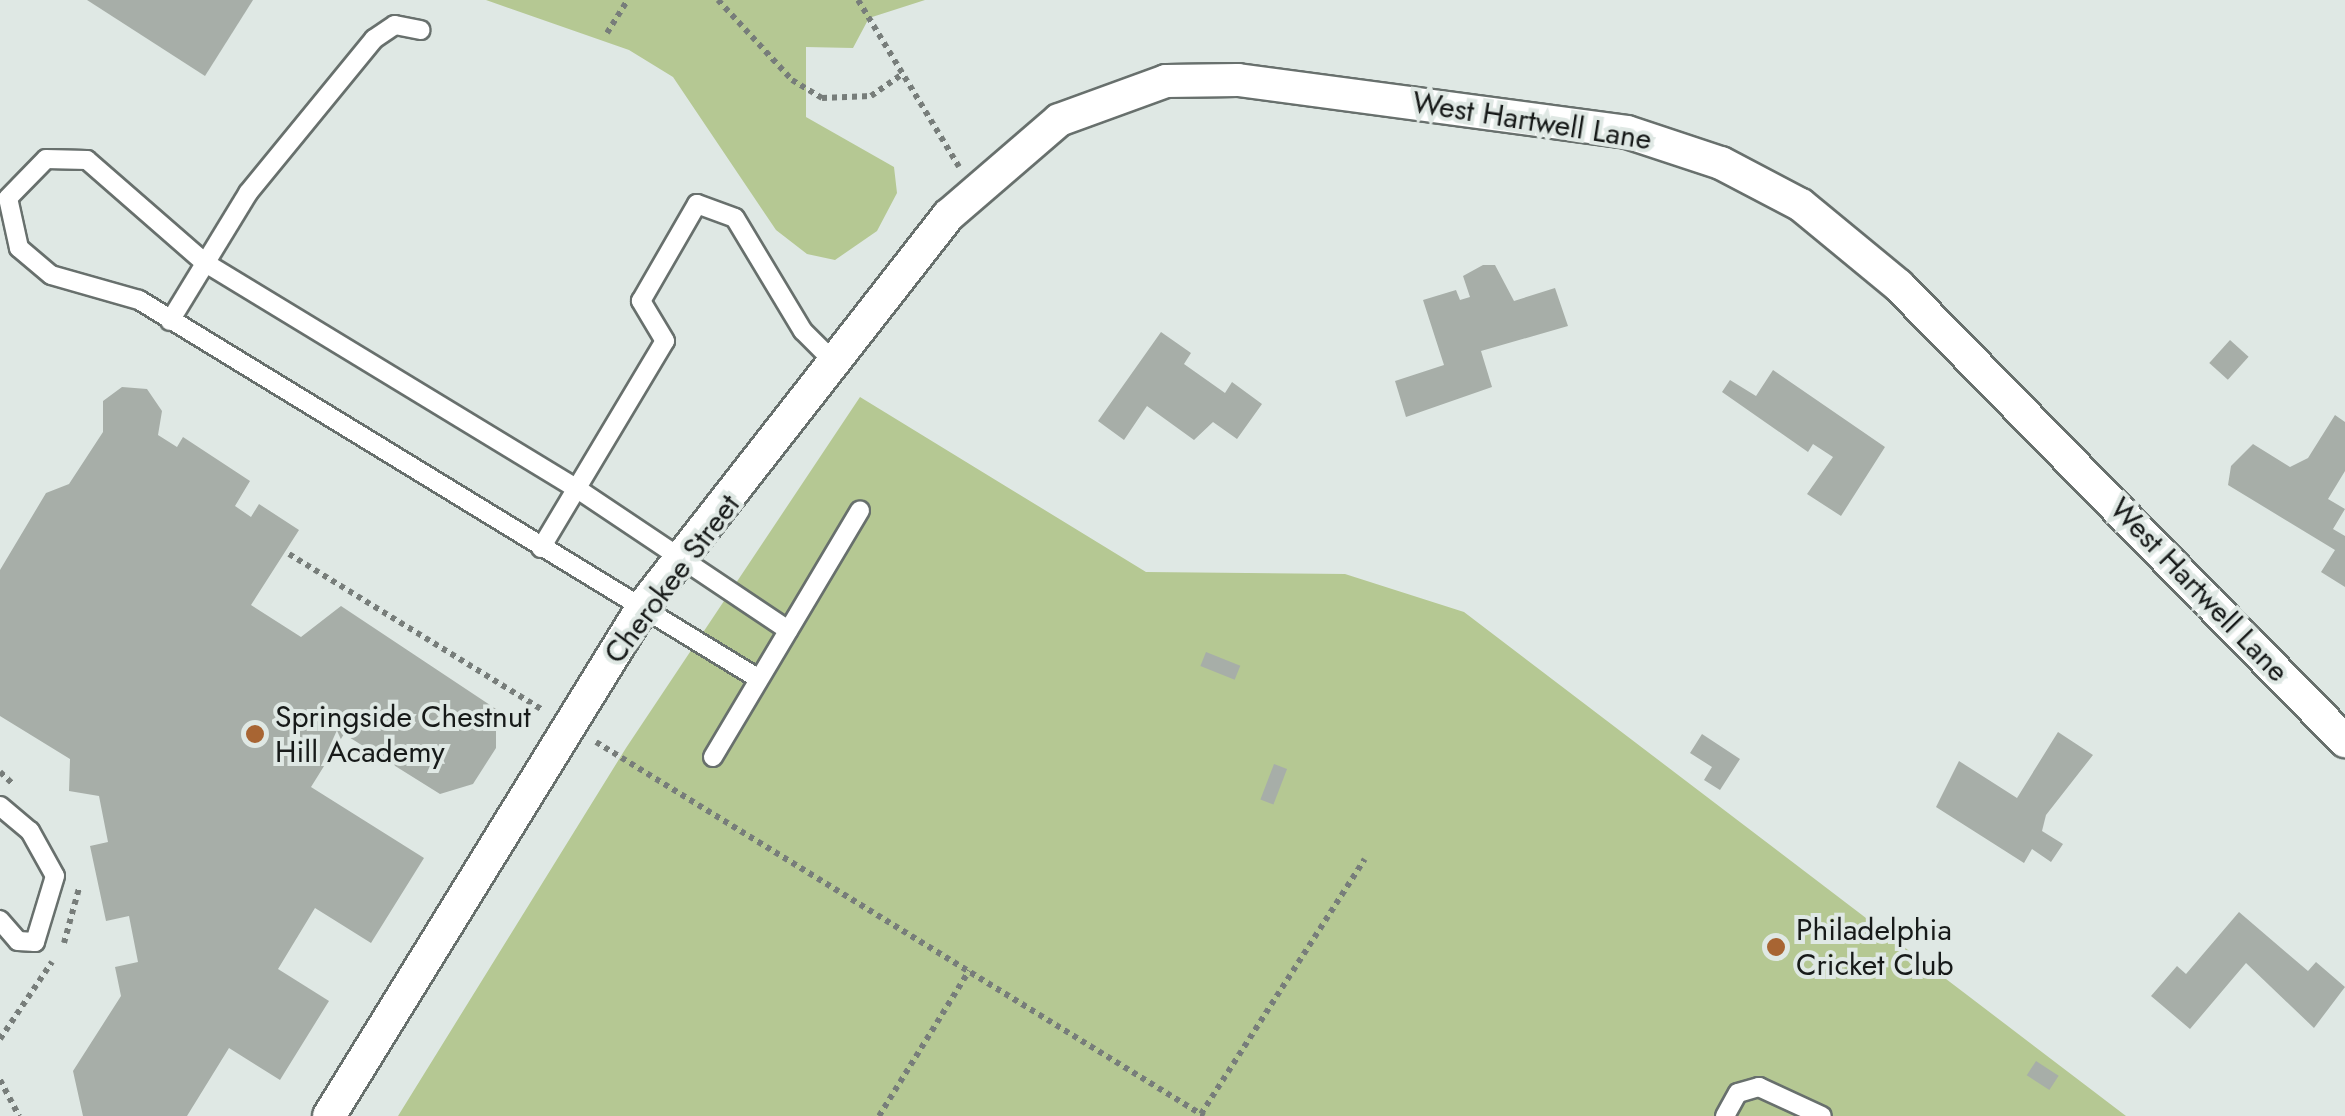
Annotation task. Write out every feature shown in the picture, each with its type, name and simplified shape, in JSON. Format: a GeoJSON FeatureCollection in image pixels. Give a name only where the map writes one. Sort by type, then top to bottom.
{"type":"FeatureCollection","features":[{"type":"Feature","properties":{"kind":"street","name":"West Hartwell Lane"},"geometry":{"type":"LineString","coordinates":[[948,215],[973,189],[1059,120],[1137,88],[1204,79],[1566,121],[1720,163],[1801,204],[1898,285],[2345,741]]}},
{"type":"Feature","properties":{"kind":"street","name":"Cherokee Street"},"geometry":{"type":"LineString","coordinates":[[329,1116],[644,605],[686,559],[948,215]]}},
{"type":"Feature","properties":{"kind":"lane"},"geometry":{"type":"LineString","coordinates":[[170,321],[204,262],[374,39],[396,26],[422,30]]}},
{"type":"Feature","properties":{"kind":"lane"},"geometry":{"type":"LineString","coordinates":[[759,679],[644,605],[542,548],[139,300],[51,275],[19,248],[8,198],[46,160],[86,160],[204,262],[578,490],[788,630]]}},
{"type":"Feature","properties":{"kind":"lane"},"geometry":{"type":"LineString","coordinates":[[542,548],[665,341],[641,301],[697,204],[735,218],[803,331],[836,364]]}},
{"type":"Feature","properties":{"kind":"lane"},"geometry":{"type":"LineString","coordinates":[[712,757],[860,510]]}},
{"type":"Feature","properties":{"kind":"lane"},"geometry":{"type":"LineString","coordinates":[[0,806],[30,831],[55,876],[36,942],[18,941],[0,920]]}},
{"type":"Feature","properties":{"kind":"lane"},"geometry":{"type":"LineString","coordinates":[[1725,1116],[1738,1093],[1759,1087],[1822,1116]]}},
{"type":"Feature","properties":{"kind":"path"},"geometry":{"type":"LineString","coordinates":[[608,33],[628,0]]}},
{"type":"Feature","properties":{"kind":"path"},"geometry":{"type":"LineString","coordinates":[[718,0],[792,80],[822,98],[871,96],[901,75]]}},
{"type":"Feature","properties":{"kind":"path"},"geometry":{"type":"LineString","coordinates":[[858,0],[973,189]]}},
{"type":"Feature","properties":{"kind":"path"},"geometry":{"type":"LineString","coordinates":[[290,554],[552,716]]}},
{"type":"Feature","properties":{"kind":"path"},"geometry":{"type":"LineString","coordinates":[[587,736],[1203,1115],[1365,859]]}},
{"type":"Feature","properties":{"kind":"path"},"geometry":{"type":"LineString","coordinates":[[878,1116],[969,971]]}},
{"type":"Feature","properties":{"kind":"path"},"geometry":{"type":"LineString","coordinates":[[0,1080],[19,1116]]}},
{"type":"Feature","properties":{"kind":"green space"},"geometry":{"type":"Polygon","coordinates":[[[486,0],[925,0],[869,18],[853,48],[806,47],[806,117],[894,167],[897,193],[877,231],[835,260],[807,254],[776,230],[673,77],[629,50],[486,0]]]}},
{"type":"Feature","properties":{"kind":"green space","name":"Springside Chestnut Hill Academy"},"geometry":{"type":"Polygon","coordinates":[[[860,397],[1146,572],[1345,574],[1464,612],[2126,1116],[398,1116],[626,748],[860,397]]]}},
{"type":"Feature","properties":{"kind":"building"},"geometry":{"type":"Polygon","coordinates":[[[87,0],[253,0],[205,76],[87,0]]]}},
{"type":"Feature","properties":{"kind":"building"},"geometry":{"type":"Polygon","coordinates":[[[1483,265],[1495,265],[1514,301],[1555,288],[1568,326],[1481,351],[1492,387],[1406,417],[1395,381],[1444,365],[1423,300],[1456,290],[1460,300],[1470,297],[1463,276],[1483,265]]]}},
{"type":"Feature","properties":{"kind":"building"},"geometry":{"type":"Polygon","coordinates":[[[1161,332],[1191,353],[1184,364],[1225,393],[1232,382],[1262,404],[1237,439],[1213,422],[1194,440],[1147,406],[1124,440],[1098,421],[1161,332]]]}},
{"type":"Feature","properties":{"kind":"building"},"geometry":{"type":"Polygon","coordinates":[[[2230,340],[2249,357],[2228,380],[2209,363],[2230,340]]]}},
{"type":"Feature","properties":{"kind":"building"},"geometry":{"type":"Polygon","coordinates":[[[1773,370],[1885,447],[1841,516],[1807,494],[1833,457],[1813,444],[1808,452],[1722,392],[1730,380],[1756,396],[1773,370]]]}},
{"type":"Feature","properties":{"kind":"building"},"geometry":{"type":"Polygon","coordinates":[[[122,387],[147,389],[162,411],[158,435],[177,447],[183,437],[250,481],[235,506],[251,517],[259,504],[299,530],[251,605],[301,637],[341,606],[496,709],[496,748],[473,784],[440,794],[344,734],[311,787],[424,858],[371,943],[315,908],[278,969],[329,1001],[280,1080],[229,1048],[187,1116],[83,1116],[73,1071],[121,996],[115,967],[138,962],[129,916],[106,921],[90,846],[108,842],[99,796],[69,791],[70,759],[0,716],[0,570],[46,493],[69,484],[103,432],[103,401],[122,387]]]}},
{"type":"Feature","properties":{"kind":"building"},"geometry":{"type":"Polygon","coordinates":[[[2335,415],[2345,422],[2345,471],[2328,499],[2345,509],[2333,529],[2345,536],[2345,587],[2321,572],[2335,550],[2228,485],[2231,466],[2253,444],[2290,467],[2308,458],[2335,415]]]}},
{"type":"Feature","properties":{"kind":"building"},"geometry":{"type":"Polygon","coordinates":[[[1206,652],[1240,666],[1235,680],[1200,666],[1206,652]]]}},
{"type":"Feature","properties":{"kind":"building"},"geometry":{"type":"Polygon","coordinates":[[[2058,732],[2093,755],[2046,815],[2042,831],[2063,844],[2051,862],[2032,849],[2024,863],[1936,807],[1959,761],[2017,798],[2058,732]]]}},
{"type":"Feature","properties":{"kind":"building"},"geometry":{"type":"Polygon","coordinates":[[[1702,734],[1740,759],[1720,790],[1704,780],[1712,767],[1690,753],[1702,734]]]}},
{"type":"Feature","properties":{"kind":"building"},"geometry":{"type":"Polygon","coordinates":[[[1274,764],[1287,769],[1273,804],[1260,799],[1274,764]]]}},
{"type":"Feature","properties":{"kind":"building"},"geometry":{"type":"Polygon","coordinates":[[[2239,912],[2308,971],[2316,962],[2345,987],[2314,1028],[2246,963],[2190,1029],[2151,996],[2177,966],[2186,974],[2239,912]]]}},
{"type":"Feature","properties":{"kind":"building"},"geometry":{"type":"Polygon","coordinates":[[[2036,1061],[2059,1076],[2049,1090],[2027,1075],[2036,1061]]]}},
{"type":"Feature","properties":{"kind":"place","name":"Springside Chestnut Hill Academy"},"geometry":{"type":"Point","coordinates":[255,734]}},
{"type":"Feature","properties":{"kind":"place","name":"Philadelphia Cricket Club"},"geometry":{"type":"Point","coordinates":[1776,947]}}]}
